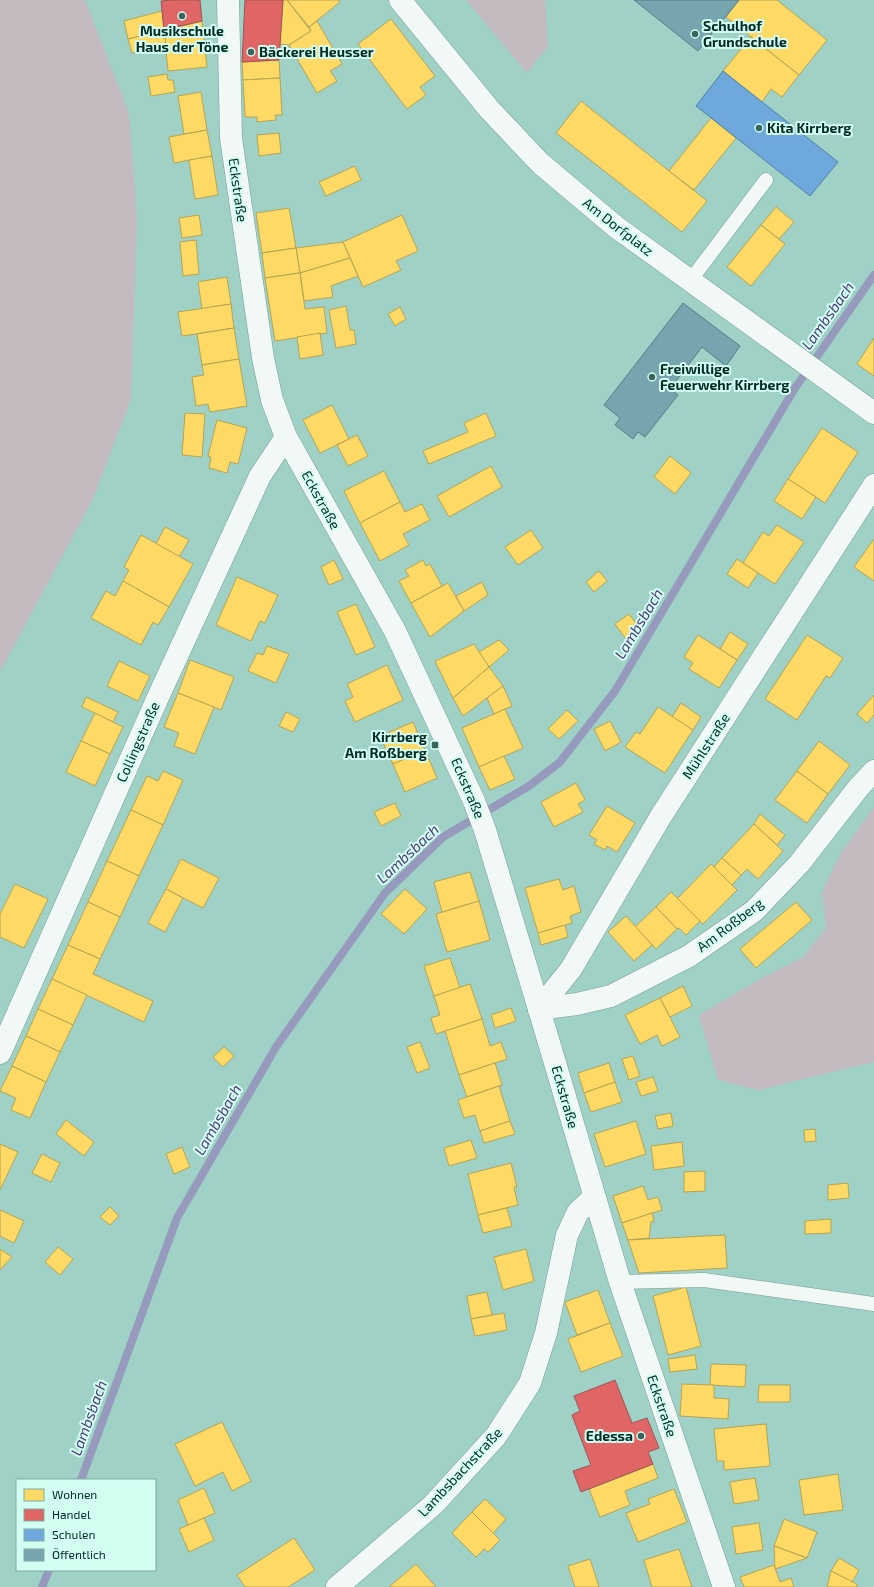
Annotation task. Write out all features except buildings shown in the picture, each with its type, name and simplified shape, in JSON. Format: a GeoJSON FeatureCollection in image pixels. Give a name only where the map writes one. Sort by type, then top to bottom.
{"type":"FeatureCollection","features":[{"type":"Feature","properties":{"kind":"street","name":"Eckstraße"},"geometry":{"type":"LineString","coordinates":[[228,0],[231,138],[263,358],[272,400],[286,437],[395,631],[474,800],[485,830],[620,1282],[724,1587]]}},
{"type":"Feature","properties":{"kind":"street","name":"Am Dorfplatz"},"geometry":{"type":"LineString","coordinates":[[400,0],[489,109],[540,163],[616,227],[874,413]]}},
{"type":"Feature","properties":{"kind":"street","name":"Collingstraße"},"geometry":{"type":"LineString","coordinates":[[0,1052],[256,483],[286,437]]}},
{"type":"Feature","properties":{"kind":"street","name":"Mühlstraße"},"geometry":{"type":"LineString","coordinates":[[539,1009],[571,969],[661,816],[874,485]]}},
{"type":"Feature","properties":{"kind":"street","name":"Am Roßberg"},"geometry":{"type":"LineString","coordinates":[[539,1009],[577,1004],[611,996],[689,956],[754,912],[799,864],[859,787],[874,771]]}},
{"type":"Feature","properties":{"kind":"street","name":"Lambsbachstraße"},"geometry":{"type":"LineString","coordinates":[[337,1587],[433,1505],[496,1436],[530,1382],[546,1333],[567,1235],[578,1212],[594,1197]]}},
{"type":"Feature","properties":{"kind":"lane"},"geometry":{"type":"LineString","coordinates":[[690,281],[766,180]]}},
{"type":"Feature","properties":{"kind":"lane"},"geometry":{"type":"LineString","coordinates":[[620,1282],[704,1280],[874,1304]]}},
{"type":"Feature","properties":{"kind":"shaded area"},"geometry":{"type":"Polygon","coordinates":[[[0,0],[85,0],[129,113],[137,219],[131,399],[93,499],[0,672],[0,0]]]}},
{"type":"Feature","properties":{"kind":"shaded area"},"geometry":{"type":"Polygon","coordinates":[[[466,0],[545,0],[548,46],[527,73],[466,0]]]}},
{"type":"Feature","properties":{"kind":"shaded area"},"geometry":{"type":"Polygon","coordinates":[[[874,807],[874,1062],[758,1090],[718,1080],[699,1015],[758,980],[803,957],[826,928],[822,892],[840,854],[874,807]]]}},
{"type":"Feature","properties":{"kind":"waterway","name":"Lambsbach"},"geometry":{"type":"LineString","coordinates":[[81,1479],[177,1218],[276,1047],[385,893],[443,837],[529,786],[560,762],[615,691],[795,388],[874,275]]}},
{"type":"Feature","properties":{"kind":"waterway","name":"Lambsbach"},"geometry":{"type":"LineString","coordinates":[[42,1587],[49,1571]]}},
{"type":"Feature","properties":{"kind":"place","name":"Musikschule Haus der Töne"},"geometry":{"type":"Point","coordinates":[182,16]}},
{"type":"Feature","properties":{"kind":"place","name":"Schulhof Grundschule"},"geometry":{"type":"Point","coordinates":[695,34]}},
{"type":"Feature","properties":{"kind":"place","name":"Bäckerei Heusser"},"geometry":{"type":"Point","coordinates":[251,52]}},
{"type":"Feature","properties":{"kind":"place","name":"Kita Kirrberg"},"geometry":{"type":"Point","coordinates":[759,128]}},
{"type":"Feature","properties":{"kind":"place","name":"Freiwillige Feuerwehr Kirrberg"},"geometry":{"type":"Point","coordinates":[652,377]}},
{"type":"Feature","properties":{"kind":"place","name":"Kirrberg Am Roßberg"},"geometry":{"type":"Point","coordinates":[435,745]}},
{"type":"Feature","properties":{"kind":"place","name":"Edessa"},"geometry":{"type":"Point","coordinates":[641,1436]}}]}
